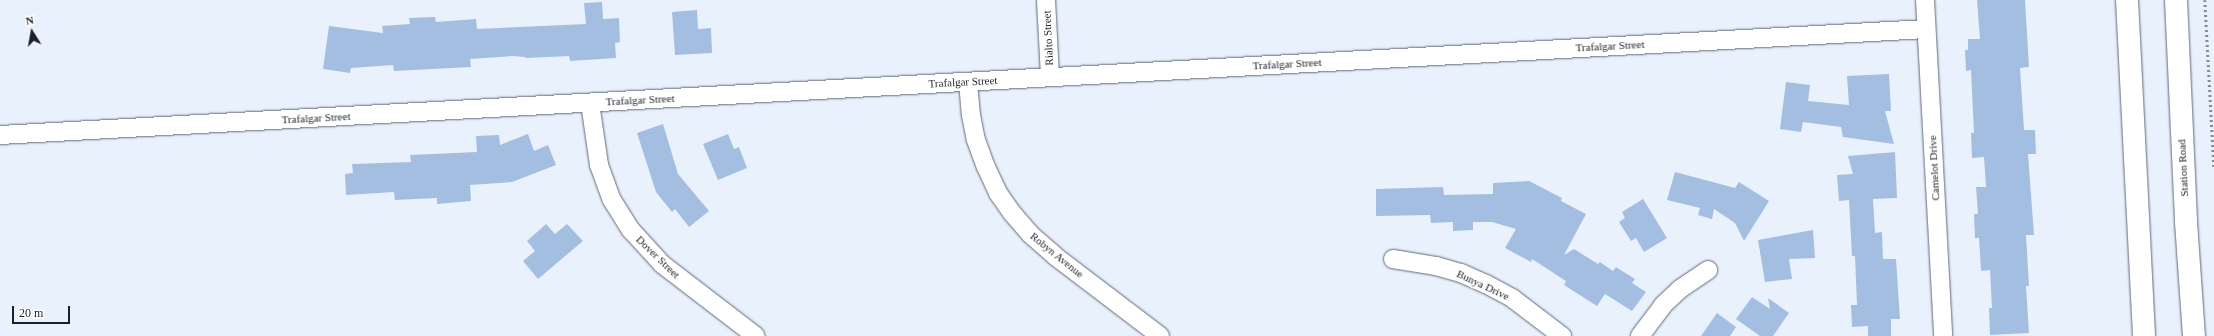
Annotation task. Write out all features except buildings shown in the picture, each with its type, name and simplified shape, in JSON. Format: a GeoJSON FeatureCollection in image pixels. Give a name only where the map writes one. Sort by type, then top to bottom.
{"type":"FeatureCollection","features":[{"type":"Feature","properties":{"kind":"main road"},"geometry":{"type":"LineString","coordinates":[[2127,0],[2144,336]]}},
{"type":"Feature","properties":{"kind":"main road","name":"Station Road"},"geometry":{"type":"LineString","coordinates":[[2176,0],[2186,222],[2194,336]]}},
{"type":"Feature","properties":{"kind":"street","name":"Rialto Street"},"geometry":{"type":"LineString","coordinates":[[1046,0],[1050,76]]}},
{"type":"Feature","properties":{"kind":"street","name":"Camelot Drive"},"geometry":{"type":"LineString","coordinates":[[1925,0],[1943,336]]}},
{"type":"Feature","properties":{"kind":"street","name":"Trafalgar Street"},"geometry":{"type":"LineString","coordinates":[[0,135],[968,82],[1050,76],[1926,29]]}},
{"type":"Feature","properties":{"kind":"street","name":"Robyn Avenue"},"geometry":{"type":"LineString","coordinates":[[968,82],[971,115],[976,140],[998,193],[1012,213],[1030,234],[1055,256],[1160,336]]}},
{"type":"Feature","properties":{"kind":"street","name":"Dover Street"},"geometry":{"type":"LineString","coordinates":[[590,103],[599,165],[612,200],[631,230],[662,264],[756,336]]}},
{"type":"Feature","properties":{"kind":"street","name":"Bunya Drive"},"geometry":{"type":"LineString","coordinates":[[1393,259],[1436,266],[1486,284],[1512,298],[1562,336]]}},
{"type":"Feature","properties":{"kind":"street"},"geometry":{"type":"LineString","coordinates":[[1640,336],[1662,305],[1680,289],[1708,270]]}},
{"type":"Feature","properties":{"kind":"path"},"geometry":{"type":"LineString","coordinates":[[2205,0],[2214,168]]}}]}
